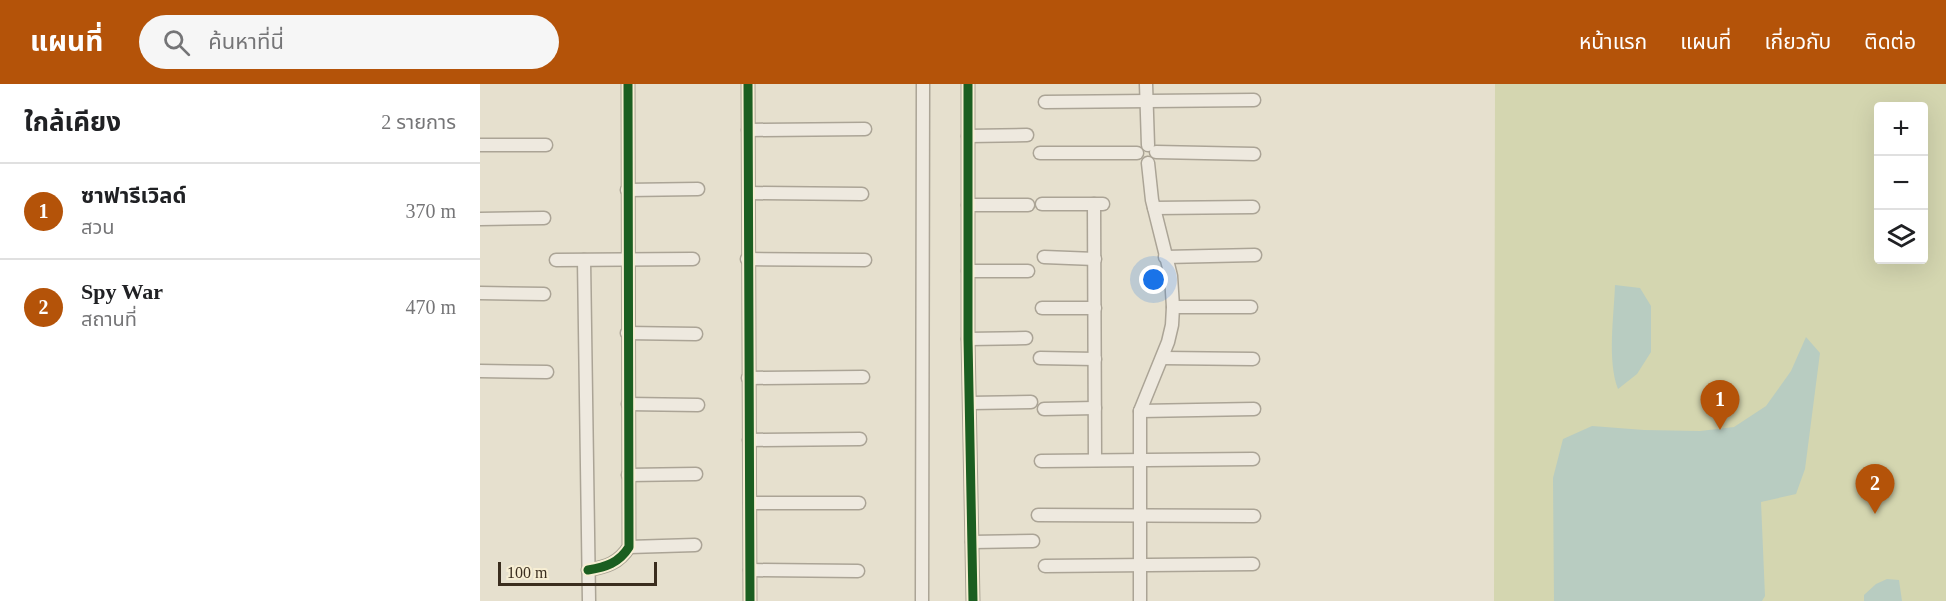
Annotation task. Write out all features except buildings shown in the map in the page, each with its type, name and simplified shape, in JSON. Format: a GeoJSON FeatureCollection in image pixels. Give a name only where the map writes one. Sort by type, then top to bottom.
{"type":"FeatureCollection","features":[{"type":"Feature","properties":{"kind":"street"},"geometry":{"type":"LineString","coordinates":[[588,570],[602,568],[616,562],[629,547],[628,84]]}},
{"type":"Feature","properties":{"kind":"street"},"geometry":{"type":"LineString","coordinates":[[748,84],[750,601]]}},
{"type":"Feature","properties":{"kind":"street"},"geometry":{"type":"LineString","coordinates":[[922,601],[923,84]]}},
{"type":"Feature","properties":{"kind":"street"},"geometry":{"type":"LineString","coordinates":[[968,84],[968,339],[973,601]]}},
{"type":"Feature","properties":{"kind":"street"},"geometry":{"type":"LineString","coordinates":[[1140,601],[1140,411],[1162,358],[1172,324],[1173,307],[1171,276],[1154,208],[1146,84]]}},
{"type":"Feature","properties":{"kind":"street"},"geometry":{"type":"LineString","coordinates":[[1045,102],[1254,100]]}},
{"type":"Feature","properties":{"kind":"street"},"geometry":{"type":"LineString","coordinates":[[748,129],[865,129]]}},
{"type":"Feature","properties":{"kind":"street"},"geometry":{"type":"LineString","coordinates":[[968,136],[1027,135]]}},
{"type":"Feature","properties":{"kind":"street"},"geometry":{"type":"LineString","coordinates":[[480,145],[546,145]]}},
{"type":"Feature","properties":{"kind":"street"},"geometry":{"type":"LineString","coordinates":[[1040,153],[1137,153],[1140,160],[1150,154],[1254,154]]}},
{"type":"Feature","properties":{"kind":"street"},"geometry":{"type":"LineString","coordinates":[[627,190],[698,189]]}},
{"type":"Feature","properties":{"kind":"street"},"geometry":{"type":"LineString","coordinates":[[749,193],[862,194]]}},
{"type":"Feature","properties":{"kind":"street"},"geometry":{"type":"LineString","coordinates":[[1042,204],[1098,204],[1095,258],[1095,459]]}},
{"type":"Feature","properties":{"kind":"street"},"geometry":{"type":"LineString","coordinates":[[968,205],[1028,205]]}},
{"type":"Feature","properties":{"kind":"street"},"geometry":{"type":"LineString","coordinates":[[1154,208],[1253,207]]}},
{"type":"Feature","properties":{"kind":"street"},"geometry":{"type":"LineString","coordinates":[[480,219],[544,218]]}},
{"type":"Feature","properties":{"kind":"street"},"geometry":{"type":"LineString","coordinates":[[1165,256],[1255,255]]}},
{"type":"Feature","properties":{"kind":"street"},"geometry":{"type":"LineString","coordinates":[[1044,257],[1095,258]]}},
{"type":"Feature","properties":{"kind":"street"},"geometry":{"type":"LineString","coordinates":[[556,260],[693,259]]}},
{"type":"Feature","properties":{"kind":"street"},"geometry":{"type":"LineString","coordinates":[[584,260],[589,601]]}},
{"type":"Feature","properties":{"kind":"street"},"geometry":{"type":"LineString","coordinates":[[747,260],[865,260]]}},
{"type":"Feature","properties":{"kind":"street"},"geometry":{"type":"LineString","coordinates":[[968,271],[1028,271]]}},
{"type":"Feature","properties":{"kind":"street"},"geometry":{"type":"LineString","coordinates":[[480,293],[544,294]]}},
{"type":"Feature","properties":{"kind":"street"},"geometry":{"type":"LineString","coordinates":[[1173,307],[1251,307]]}},
{"type":"Feature","properties":{"kind":"street"},"geometry":{"type":"LineString","coordinates":[[1042,308],[1095,308]]}},
{"type":"Feature","properties":{"kind":"street"},"geometry":{"type":"LineString","coordinates":[[627,333],[696,334]]}},
{"type":"Feature","properties":{"kind":"street"},"geometry":{"type":"LineString","coordinates":[[968,339],[1026,338]]}},
{"type":"Feature","properties":{"kind":"street"},"geometry":{"type":"LineString","coordinates":[[1040,358],[1095,359]]}},
{"type":"Feature","properties":{"kind":"street"},"geometry":{"type":"LineString","coordinates":[[1162,358],[1253,359]]}},
{"type":"Feature","properties":{"kind":"street"},"geometry":{"type":"LineString","coordinates":[[480,371],[548,372]]}},
{"type":"Feature","properties":{"kind":"street"},"geometry":{"type":"LineString","coordinates":[[748,378],[863,377]]}},
{"type":"Feature","properties":{"kind":"street"},"geometry":{"type":"LineString","coordinates":[[970,402],[1030,402]]}},
{"type":"Feature","properties":{"kind":"street"},"geometry":{"type":"LineString","coordinates":[[628,404],[698,405]]}},
{"type":"Feature","properties":{"kind":"street"},"geometry":{"type":"LineString","coordinates":[[1044,409],[1095,408]]}},
{"type":"Feature","properties":{"kind":"street"},"geometry":{"type":"LineString","coordinates":[[1140,411],[1254,409]]}},
{"type":"Feature","properties":{"kind":"street"},"geometry":{"type":"LineString","coordinates":[[749,440],[860,439]]}},
{"type":"Feature","properties":{"kind":"street"},"geometry":{"type":"LineString","coordinates":[[1041,461],[1253,459]]}},
{"type":"Feature","properties":{"kind":"street"},"geometry":{"type":"LineString","coordinates":[[628,475],[696,474]]}},
{"type":"Feature","properties":{"kind":"street"},"geometry":{"type":"LineString","coordinates":[[750,503],[859,503]]}},
{"type":"Feature","properties":{"kind":"street"},"geometry":{"type":"LineString","coordinates":[[1038,515],[1254,516]]}},
{"type":"Feature","properties":{"kind":"street"},"geometry":{"type":"LineString","coordinates":[[972,542],[1033,541]]}},
{"type":"Feature","properties":{"kind":"street"},"geometry":{"type":"LineString","coordinates":[[629,547],[695,545]]}},
{"type":"Feature","properties":{"kind":"street"},"geometry":{"type":"LineString","coordinates":[[1045,566],[1253,564]]}},
{"type":"Feature","properties":{"kind":"street"},"geometry":{"type":"LineString","coordinates":[[750,570],[858,571]]}},
{"type":"Feature","properties":{"kind":"green space"},"geometry":{"type":"Polygon","coordinates":[[[1495,84],[1946,84],[1946,601],[1494,601],[1495,84]]]}},
{"type":"Feature","properties":{"kind":"shaded area"},"geometry":{"type":"Polygon","coordinates":[[[1615,285],[1640,288],[1651,306],[1651,352],[1637,374],[1618,389],[1612,352],[1615,285]]]}},
{"type":"Feature","properties":{"kind":"shaded area"},"geometry":{"type":"Polygon","coordinates":[[[1806,337],[1820,353],[1805,469],[1796,494],[1761,502],[1765,596],[1762,601],[1554,601],[1553,478],[1563,439],[1592,426],[1700,431],[1734,427],[1766,406],[1791,371],[1806,337]]]}},
{"type":"Feature","properties":{"kind":"shaded area"},"geometry":{"type":"Polygon","coordinates":[[[1887,579],[1899,580],[1902,601],[1864,601],[1864,595],[1876,584],[1887,579]]]}},
{"type":"Feature","properties":{"kind":"cycle path"},"geometry":{"type":"LineString","coordinates":[[588,570],[612,563],[629,547],[628,84]]}},
{"type":"Feature","properties":{"kind":"cycle path"},"geometry":{"type":"LineString","coordinates":[[748,84],[750,601]]}},
{"type":"Feature","properties":{"kind":"cycle path"},"geometry":{"type":"LineString","coordinates":[[968,84],[968,339],[973,601]]}},
{"type":"Feature","properties":{"kind":"place","name":"ซาฟารีเวิลด์"},"geometry":{"type":"Point","coordinates":[1720,430]}},
{"type":"Feature","properties":{"kind":"place","name":"Spy War"},"geometry":{"type":"Point","coordinates":[1875,514]}}]}
